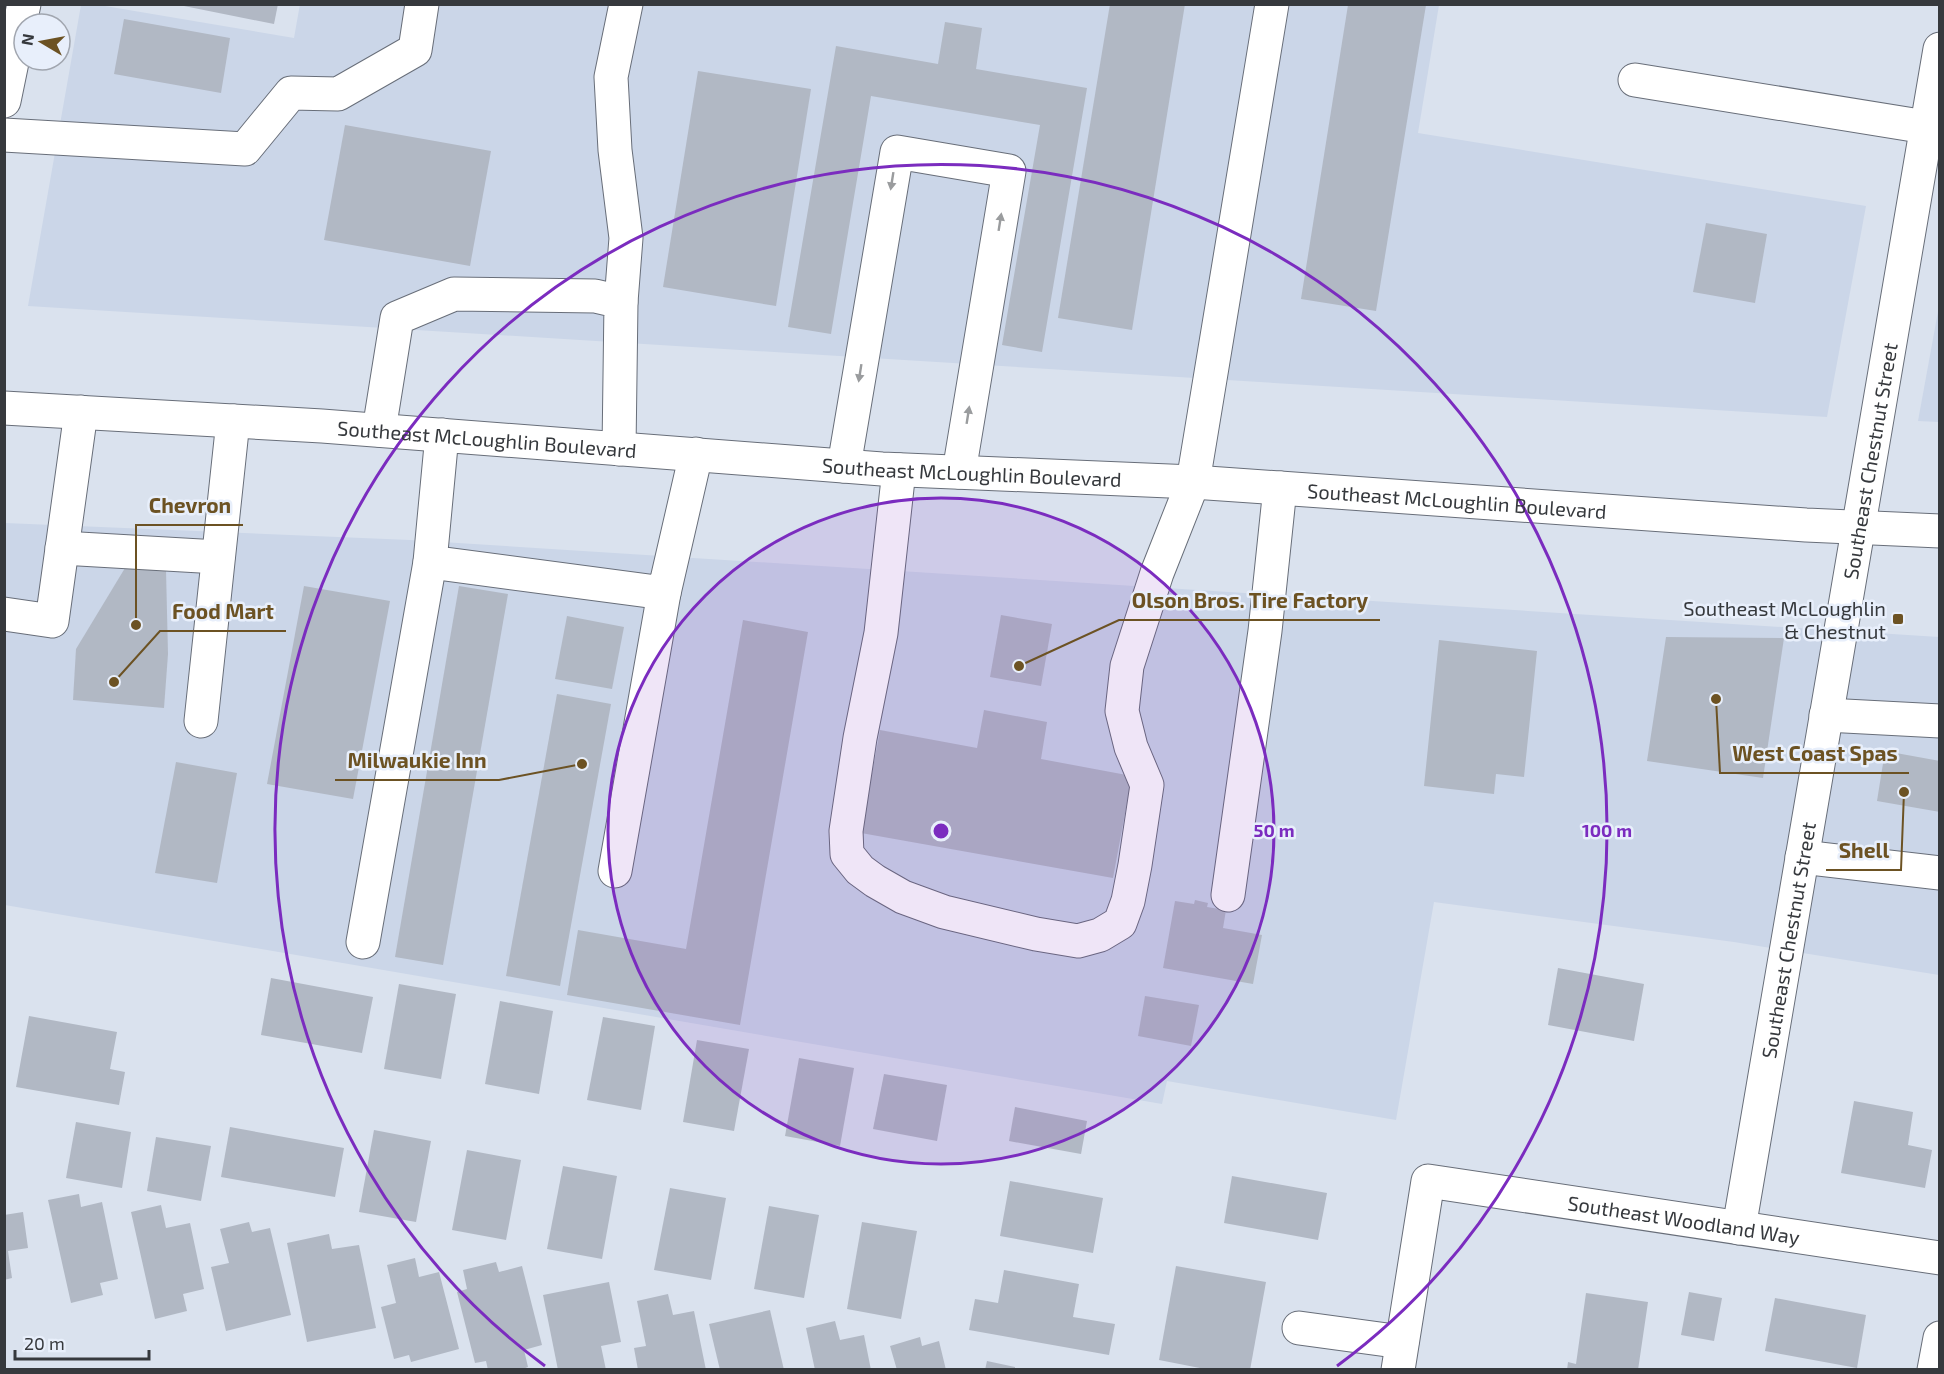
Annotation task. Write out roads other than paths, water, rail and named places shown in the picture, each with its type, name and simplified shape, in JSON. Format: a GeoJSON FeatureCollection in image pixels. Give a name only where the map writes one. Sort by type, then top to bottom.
{"type":"FeatureCollection","features":[{"type":"Feature","properties":{"kind":"street"},"geometry":{"type":"LineString","coordinates":[[4,135],[245,149],[291,93],[338,94],[416,50],[422,4]]}},
{"type":"Feature","properties":{"kind":"street"},"geometry":{"type":"LineString","coordinates":[[619,449],[621,302],[626,238],[615,150],[611,77],[627,4]]}},
{"type":"Feature","properties":{"kind":"street"},"geometry":{"type":"LineString","coordinates":[[899,470],[881,633],[860,738],[846,831],[847,854],[860,870],[903,897],[955,915],[1036,934],[1078,941],[1100,935],[1120,923],[1128,901],[1147,785],[1131,747],[1122,711],[1127,666],[1158,573],[1193,482],[1272,4]]}},
{"type":"Feature","properties":{"kind":"street"},"geometry":{"type":"LineString","coordinates":[[4,101],[12,46]]}},
{"type":"Feature","properties":{"kind":"street","name":"Southeast Chestnut Street"},"geometry":{"type":"LineString","coordinates":[[1739,1228],[1858,528],[1930,166],[1926,127],[1940,49]]}},
{"type":"Feature","properties":{"kind":"street"},"geometry":{"type":"LineString","coordinates":[[1635,80],[1926,127]]}},
{"type":"Feature","properties":{"kind":"street"},"geometry":{"type":"LineString","coordinates":[[844,466],[897,152],[1009,171],[959,472]]}},
{"type":"Feature","properties":{"kind":"street"},"geometry":{"type":"LineString","coordinates":[[379,430],[397,318],[454,294],[595,296],[621,302]]}},
{"type":"Feature","properties":{"kind":"street","name":"Southeast McLoughlin Boulevard"},"geometry":{"type":"LineString","coordinates":[[4,408],[379,430],[899,470],[1193,482],[1858,528],[1940,531]]}},
{"type":"Feature","properties":{"kind":"street"},"geometry":{"type":"LineString","coordinates":[[4,614],[52,621],[81,412]]}},
{"type":"Feature","properties":{"kind":"street"},"geometry":{"type":"LineString","coordinates":[[201,721],[233,421]]}},
{"type":"Feature","properties":{"kind":"street"},"geometry":{"type":"LineString","coordinates":[[363,942],[430,562],[442,435]]}},
{"type":"Feature","properties":{"kind":"street"},"geometry":{"type":"LineString","coordinates":[[615,870],[664,593],[696,454]]}},
{"type":"Feature","properties":{"kind":"street"},"geometry":{"type":"LineString","coordinates":[[1228,895],[1264,632],[1280,488]]}},
{"type":"Feature","properties":{"kind":"street"},"geometry":{"type":"LineString","coordinates":[[62,548],[218,557]]}},
{"type":"Feature","properties":{"kind":"street"},"geometry":{"type":"LineString","coordinates":[[430,562],[664,593]]}},
{"type":"Feature","properties":{"kind":"street"},"geometry":{"type":"LineString","coordinates":[[1826,714],[1940,721]]}},
{"type":"Feature","properties":{"kind":"street"},"geometry":{"type":"LineString","coordinates":[[1802,858],[1940,873]]}},
{"type":"Feature","properties":{"kind":"street","name":"Southeast Woodland Way"},"geometry":{"type":"LineString","coordinates":[[1400,1356],[1428,1180],[1940,1258]]}},
{"type":"Feature","properties":{"kind":"street"},"geometry":{"type":"LineString","coordinates":[[1299,1328],[1400,1356]]}},
{"type":"Feature","properties":{"kind":"street"},"geometry":{"type":"LineString","coordinates":[[1934,1370],[1940,1338]]}},
{"type":"Feature","properties":{"kind":"place","name":"Southeast McLoughlin & Chestnut"},"geometry":{"type":"Point","coordinates":[1898,619]}},
{"type":"Feature","properties":{"kind":"place","name":"Chevron"},"geometry":{"type":"Point","coordinates":[136,625]}},
{"type":"Feature","properties":{"kind":"place","name":"Olson Bros. Tire Factory"},"geometry":{"type":"Point","coordinates":[1019,666]}},
{"type":"Feature","properties":{"kind":"place","name":"Food Mart"},"geometry":{"type":"Point","coordinates":[114,682]}},
{"type":"Feature","properties":{"kind":"place","name":"West Coast Spas"},"geometry":{"type":"Point","coordinates":[1716,699]}},
{"type":"Feature","properties":{"kind":"place","name":"Milwaukie Inn"},"geometry":{"type":"Point","coordinates":[582,764]}},
{"type":"Feature","properties":{"kind":"place","name":"Shell"},"geometry":{"type":"Point","coordinates":[1904,792]}}]}
